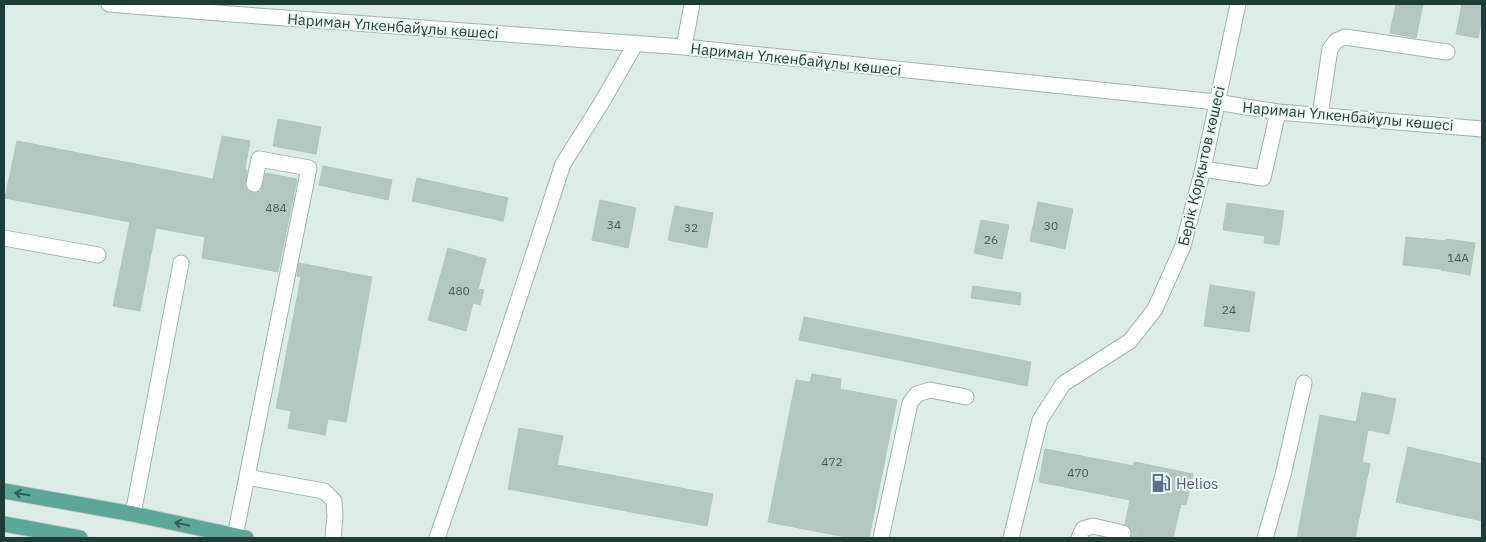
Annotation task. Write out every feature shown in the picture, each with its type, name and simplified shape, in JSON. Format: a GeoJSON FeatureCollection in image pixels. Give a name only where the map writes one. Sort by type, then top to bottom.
{"type":"FeatureCollection","features":[{"type":"Feature","properties":{"kind":"main road"},"geometry":{"type":"LineString","coordinates":[[4,491],[133,514],[241,537]]}},
{"type":"Feature","properties":{"kind":"main road"},"geometry":{"type":"LineString","coordinates":[[4,524],[52,536],[80,538]]}},
{"type":"Feature","properties":{"kind":"street","name":"Нариман Үлкенбайұлы көшесі"},"geometry":{"type":"LineString","coordinates":[[109,4],[232,9],[684,47],[1216,102],[1278,112],[1482,128]]}},
{"type":"Feature","properties":{"kind":"street"},"geometry":{"type":"LineString","coordinates":[[684,47],[692,4]]}},
{"type":"Feature","properties":{"kind":"street","name":"Берік Қорқытов көшесі"},"geometry":{"type":"LineString","coordinates":[[1011,538],[1040,420],[1063,384],[1130,341],[1156,309],[1183,246],[1203,169],[1238,4]]}},
{"type":"Feature","properties":{"kind":"street"},"geometry":{"type":"LineString","coordinates":[[1320,115],[1330,49],[1336,41],[1345,38],[1447,52]]}},
{"type":"Feature","properties":{"kind":"street"},"geometry":{"type":"LineString","coordinates":[[437,538],[563,164],[636,43]]}},
{"type":"Feature","properties":{"kind":"street"},"geometry":{"type":"LineString","coordinates":[[1203,169],[1264,178],[1278,112]]}},
{"type":"Feature","properties":{"kind":"street"},"geometry":{"type":"LineString","coordinates":[[241,537],[246,477],[309,168],[260,159],[254,184]]}},
{"type":"Feature","properties":{"kind":"street"},"geometry":{"type":"LineString","coordinates":[[4,238],[98,255]]}},
{"type":"Feature","properties":{"kind":"street"},"geometry":{"type":"LineString","coordinates":[[133,514],[181,263]]}},
{"type":"Feature","properties":{"kind":"street"},"geometry":{"type":"LineString","coordinates":[[1265,538],[1283,475],[1304,383]]}},
{"type":"Feature","properties":{"kind":"street"},"geometry":{"type":"LineString","coordinates":[[881,538],[910,404],[917,394],[930,390],[966,397]]}},
{"type":"Feature","properties":{"kind":"street"},"geometry":{"type":"LineString","coordinates":[[246,477],[324,491],[334,500],[333,538]]}},
{"type":"Feature","properties":{"kind":"street"},"geometry":{"type":"LineString","coordinates":[[1079,538],[1082,529],[1093,526],[1123,533]]}},
{"type":"Feature","properties":{"kind":"building"},"geometry":{"type":"Polygon","coordinates":[[[1396,4],[1423,4],[1416,38],[1390,33],[1396,4]]]}},
{"type":"Feature","properties":{"kind":"building"},"geometry":{"type":"Polygon","coordinates":[[[1462,4],[1482,6],[1478,38],[1456,34],[1462,4]]]}},
{"type":"Feature","properties":{"kind":"building"},"geometry":{"type":"Polygon","coordinates":[[[278,119],[321,127],[316,154],[273,146],[278,119]]]}},
{"type":"Feature","properties":{"kind":"building"},"geometry":{"type":"Polygon","coordinates":[[[222,136],[250,141],[245,169],[247,170],[245,187],[248,191],[253,193],[261,191],[266,173],[297,179],[278,272],[202,258],[205,237],[156,228],[140,311],[113,306],[130,222],[5,198],[17,141],[213,179],[222,136]]]}},
{"type":"Feature","properties":{"kind":"building"},"geometry":{"type":"Polygon","coordinates":[[[323,166],[392,180],[388,200],[319,185],[323,166]]]}},
{"type":"Feature","properties":{"kind":"building"},"geometry":{"type":"Polygon","coordinates":[[[417,178],[508,198],[503,221],[412,201],[417,178]]]}},
{"type":"Feature","properties":{"kind":"building"},"geometry":{"type":"Polygon","coordinates":[[[600,200],[636,208],[628,248],[592,240],[600,200]]]}},
{"type":"Feature","properties":{"kind":"building"},"geometry":{"type":"Polygon","coordinates":[[[1038,202],[1073,209],[1065,249],[1030,241],[1038,202]]]}},
{"type":"Feature","properties":{"kind":"building"},"geometry":{"type":"Polygon","coordinates":[[[1227,203],[1284,211],[1279,245],[1264,243],[1265,236],[1223,230],[1227,203]]]}},
{"type":"Feature","properties":{"kind":"building"},"geometry":{"type":"Polygon","coordinates":[[[675,206],[713,213],[707,248],[668,240],[675,206]]]}},
{"type":"Feature","properties":{"kind":"building"},"geometry":{"type":"Polygon","coordinates":[[[981,220],[1009,225],[1002,259],[974,253],[981,220]]]}},
{"type":"Feature","properties":{"kind":"building"},"geometry":{"type":"Polygon","coordinates":[[[1406,237],[1475,243],[1470,275],[1441,269],[1403,265],[1406,237]]]}},
{"type":"Feature","properties":{"kind":"building"},"geometry":{"type":"Polygon","coordinates":[[[448,248],[486,259],[478,289],[484,290],[480,305],[473,303],[466,331],[428,320],[448,248]]]}},
{"type":"Feature","properties":{"kind":"building"},"geometry":{"type":"Polygon","coordinates":[[[299,263],[372,277],[346,422],[328,419],[325,435],[288,428],[291,411],[276,408],[301,277],[297,276],[299,263]]]}},
{"type":"Feature","properties":{"kind":"building"},"geometry":{"type":"Polygon","coordinates":[[[1210,285],[1255,292],[1249,332],[1204,326],[1210,285]]]}},
{"type":"Feature","properties":{"kind":"building"},"geometry":{"type":"Polygon","coordinates":[[[973,286],[1021,293],[1020,305],[971,298],[973,286]]]}},
{"type":"Feature","properties":{"kind":"building"},"geometry":{"type":"Polygon","coordinates":[[[804,317],[1031,362],[1027,386],[799,340],[804,317]]]}},
{"type":"Feature","properties":{"kind":"building"},"geometry":{"type":"Polygon","coordinates":[[[812,374],[841,379],[840,389],[897,400],[869,538],[851,538],[768,522],[796,380],[810,382],[812,374]]]}},
{"type":"Feature","properties":{"kind":"building"},"geometry":{"type":"Polygon","coordinates":[[[1362,392],[1396,399],[1389,434],[1368,430],[1362,462],[1370,464],[1355,538],[1297,538],[1320,415],[1356,422],[1362,392]]]}},
{"type":"Feature","properties":{"kind":"building"},"geometry":{"type":"Polygon","coordinates":[[[519,428],[563,436],[557,465],[713,494],[707,526],[508,489],[519,428]]]}},
{"type":"Feature","properties":{"kind":"building"},"geometry":{"type":"Polygon","coordinates":[[[1408,447],[1482,464],[1482,521],[1396,502],[1408,447]]]}},
{"type":"Feature","properties":{"kind":"building"},"geometry":{"type":"Polygon","coordinates":[[[1045,449],[1134,466],[1134,462],[1193,474],[1186,505],[1181,504],[1173,538],[1131,538],[1132,530],[1125,524],[1130,500],[1039,482],[1045,449]]]}},
{"type":"Feature","properties":{"kind":"tunnel"},"geometry":{"type":"LineString","coordinates":[[1123,533],[1146,538]]}},
{"type":"Feature","properties":{"kind":"place","name":"Helios"},"geometry":{"type":"Point","coordinates":[1161,483]}}]}
